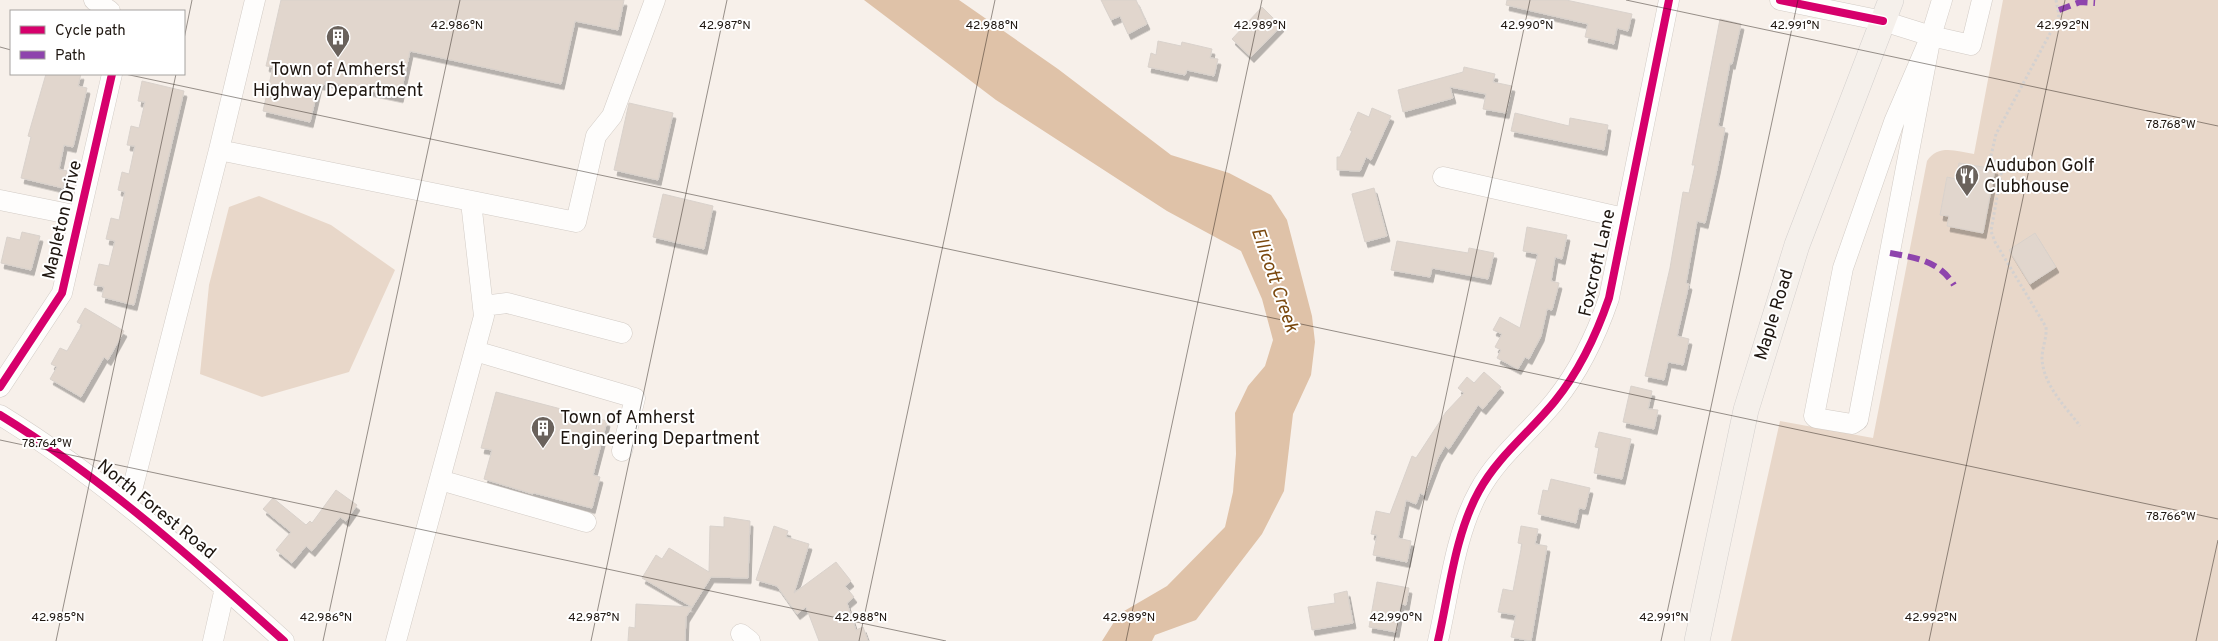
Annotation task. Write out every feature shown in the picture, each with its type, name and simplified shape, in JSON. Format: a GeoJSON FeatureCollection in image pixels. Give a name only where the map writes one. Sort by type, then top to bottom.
{"type":"FeatureCollection","features":[{"type":"Feature","properties":{"kind":"main road","name":"Maple Road"},"geometry":{"type":"LineString","coordinates":[[1697,641],[1749,401],[1797,245],[1887,10]]}},
{"type":"Feature","properties":{"kind":"street"},"geometry":{"type":"LineString","coordinates":[[94,0],[109,10]]}},
{"type":"Feature","properties":{"kind":"street"},"geometry":{"type":"LineString","coordinates":[[128,506],[219,150],[255,0]]}},
{"type":"Feature","properties":{"kind":"street"},"geometry":{"type":"LineString","coordinates":[[219,150],[576,222],[596,136],[612,116],[655,0]]}},
{"type":"Feature","properties":{"kind":"street","name":"Foxcroft Lane"},"geometry":{"type":"LineString","coordinates":[[1438,641],[1465,519],[1479,490],[1501,459],[1554,402],[1575,373],[1593,341],[1609,298],[1669,0]]}},
{"type":"Feature","properties":{"kind":"street"},"geometry":{"type":"LineString","coordinates":[[1780,0],[1887,10],[1931,36],[1971,45],[1982,0]]}},
{"type":"Feature","properties":{"kind":"street"},"geometry":{"type":"LineString","coordinates":[[1931,36],[1894,122],[1843,268],[1814,416],[1816,418],[1852,424],[1858,420],[1931,36],[1942,0]]}},
{"type":"Feature","properties":{"kind":"street","name":"Mapleton Drive"},"geometry":{"type":"LineString","coordinates":[[0,387],[62,293],[112,75]]}},
{"type":"Feature","properties":{"kind":"street"},"geometry":{"type":"LineString","coordinates":[[1443,177],[1624,218]]}},
{"type":"Feature","properties":{"kind":"street","name":"Mapleton Drive"},"geometry":{"type":"LineString","coordinates":[[0,200],[79,216]]}},
{"type":"Feature","properties":{"kind":"street"},"geometry":{"type":"LineString","coordinates":[[396,641],[484,316],[471,202]]}},
{"type":"Feature","properties":{"kind":"street"},"geometry":{"type":"LineString","coordinates":[[484,306],[507,303],[622,334]]}},
{"type":"Feature","properties":{"kind":"street"},"geometry":{"type":"LineString","coordinates":[[475,351],[635,398],[622,451]]}},
{"type":"Feature","properties":{"kind":"street","name":"North Forest Road"},"geometry":{"type":"LineString","coordinates":[[0,414],[76,465],[179,546],[284,641]]}},
{"type":"Feature","properties":{"kind":"street"},"geometry":{"type":"LineString","coordinates":[[440,480],[586,522]]}},
{"type":"Feature","properties":{"kind":"street"},"geometry":{"type":"LineString","coordinates":[[213,641],[225,588]]}},
{"type":"Feature","properties":{"kind":"path"},"geometry":{"type":"LineString","coordinates":[[2056,0],[2059,15],[1996,134],[1990,160],[2003,163],[1991,230],[1995,242],[2046,327],[2047,340],[2042,358],[2048,385],[2080,426]]}},
{"type":"Feature","properties":{"kind":"shaded area"},"geometry":{"type":"Polygon","coordinates":[[[2003,0],[2218,0],[2218,641],[1731,641],[1780,421],[1873,438],[1927,161],[1936,152],[1948,150],[1974,154],[2003,0]]]}},
{"type":"Feature","properties":{"kind":"shaded area"},"geometry":{"type":"Polygon","coordinates":[[[259,196],[331,225],[395,270],[349,372],[262,397],[200,374],[209,285],[229,207],[259,196]]]}},
{"type":"Feature","properties":{"kind":"water","name":"Ellicott Creek"},"geometry":{"type":"Polygon","coordinates":[[[864,0],[959,0],[1058,69],[1171,155],[1229,173],[1271,195],[1287,220],[1312,316],[1315,342],[1311,375],[1293,414],[1284,491],[1262,534],[1196,620],[1155,635],[1152,641],[1102,641],[1119,614],[1167,586],[1225,527],[1233,492],[1236,454],[1235,413],[1248,386],[1265,366],[1273,340],[1262,299],[1241,251],[1167,211],[996,100],[864,0]]]}},
{"type":"Feature","properties":{"kind":"building","name":"Town of Amherst Highway Department"},"geometry":{"type":"Polygon","coordinates":[[[281,0],[624,0],[618,30],[575,21],[561,84],[410,51],[400,97],[325,81],[324,85],[319,84],[310,122],[263,111],[273,67],[266,66],[281,0]]]}},
{"type":"Feature","properties":{"kind":"building"},"geometry":{"type":"Polygon","coordinates":[[[1101,0],[1136,0],[1147,24],[1128,34],[1120,16],[1111,20],[1101,0]]]}},
{"type":"Feature","properties":{"kind":"building"},"geometry":{"type":"Polygon","coordinates":[[[1507,0],[1566,0],[1632,14],[1628,31],[1617,28],[1614,44],[1585,37],[1588,24],[1506,5],[1507,0]]]}},
{"type":"Feature","properties":{"kind":"building"},"geometry":{"type":"Polygon","coordinates":[[[1262,7],[1281,26],[1251,57],[1232,39],[1262,7]]]}},
{"type":"Feature","properties":{"kind":"building"},"geometry":{"type":"Polygon","coordinates":[[[1720,19],[1741,24],[1732,64],[1730,63],[1718,126],[1725,128],[1705,223],[1697,221],[1686,283],[1689,284],[1677,336],[1689,339],[1683,365],[1668,362],[1664,380],[1645,376],[1670,268],[1683,192],[1689,193],[1695,165],[1692,165],[1720,19]]]}},
{"type":"Feature","properties":{"kind":"building"},"geometry":{"type":"Polygon","coordinates":[[[1158,41],[1181,46],[1182,42],[1212,49],[1210,58],[1218,59],[1214,76],[1187,70],[1185,75],[1148,67],[1151,53],[1156,55],[1158,41]]]}},
{"type":"Feature","properties":{"kind":"building"},"geometry":{"type":"Polygon","coordinates":[[[1464,67],[1495,74],[1493,82],[1512,86],[1506,113],[1483,109],[1486,94],[1450,87],[1453,98],[1403,112],[1398,90],[1463,72],[1464,67]]]}},
{"type":"Feature","properties":{"kind":"building"},"geometry":{"type":"Polygon","coordinates":[[[46,75],[81,75],[78,86],[87,88],[73,147],[64,145],[59,169],[67,171],[63,188],[21,178],[31,137],[28,136],[46,75]]]}},
{"type":"Feature","properties":{"kind":"building"},"geometry":{"type":"Polygon","coordinates":[[[142,81],[184,91],[134,305],[102,297],[104,287],[94,285],[99,264],[109,266],[115,241],[106,239],[111,218],[119,220],[125,192],[118,190],[122,172],[129,174],[135,146],[127,145],[131,126],[139,128],[145,102],[138,101],[142,81]]]}},
{"type":"Feature","properties":{"kind":"building"},"geometry":{"type":"Polygon","coordinates":[[[629,103],[673,113],[658,180],[614,170],[629,103]]]}},
{"type":"Feature","properties":{"kind":"building"},"geometry":{"type":"Polygon","coordinates":[[[1372,108],[1391,116],[1371,160],[1366,157],[1360,171],[1337,170],[1337,157],[1340,157],[1358,112],[1369,117],[1372,108]]]}},
{"type":"Feature","properties":{"kind":"building"},"geometry":{"type":"Polygon","coordinates":[[[1515,113],[1569,126],[1570,118],[1608,125],[1604,150],[1511,131],[1515,113]]]}},
{"type":"Feature","properties":{"kind":"building","name":"Audubon Golf Clubhouse"},"geometry":{"type":"Polygon","coordinates":[[[1959,163],[1995,169],[1983,233],[1947,226],[1949,216],[1940,215],[1947,177],[1956,179],[1959,163]]]}},
{"type":"Feature","properties":{"kind":"building"},"geometry":{"type":"Polygon","coordinates":[[[1374,188],[1387,236],[1365,242],[1352,194],[1374,188]]]}},
{"type":"Feature","properties":{"kind":"building"},"geometry":{"type":"Polygon","coordinates":[[[663,194],[713,206],[704,249],[653,237],[663,194]]]}},
{"type":"Feature","properties":{"kind":"building"},"geometry":{"type":"Polygon","coordinates":[[[1527,227],[1567,235],[1562,259],[1555,257],[1551,281],[1559,283],[1552,310],[1547,309],[1541,336],[1529,359],[1525,357],[1518,369],[1497,358],[1501,350],[1495,347],[1502,334],[1493,330],[1500,317],[1520,328],[1538,254],[1523,251],[1527,227]]]}},
{"type":"Feature","properties":{"kind":"building"},"geometry":{"type":"Polygon","coordinates":[[[22,232],[40,236],[31,270],[1,263],[7,237],[20,240],[22,232]]]}},
{"type":"Feature","properties":{"kind":"building"},"geometry":{"type":"Polygon","coordinates":[[[2035,233],[2056,267],[2030,284],[2009,250],[2035,233]]]}},
{"type":"Feature","properties":{"kind":"building"},"geometry":{"type":"Polygon","coordinates":[[[1397,241],[1468,253],[1469,248],[1494,253],[1488,279],[1432,268],[1430,277],[1391,270],[1397,241]]]}},
{"type":"Feature","properties":{"kind":"building"},"geometry":{"type":"Polygon","coordinates":[[[85,308],[124,331],[108,360],[104,357],[81,397],[50,379],[57,367],[51,364],[60,348],[67,351],[82,325],[77,322],[85,308]]]}},
{"type":"Feature","properties":{"kind":"building"},"geometry":{"type":"Polygon","coordinates":[[[1484,372],[1501,387],[1483,409],[1478,405],[1449,449],[1445,446],[1438,458],[1424,495],[1420,493],[1416,504],[1406,500],[1398,538],[1411,541],[1407,562],[1373,555],[1377,535],[1371,534],[1376,511],[1390,514],[1412,456],[1416,458],[1446,412],[1464,393],[1458,388],[1467,377],[1474,383],[1484,372]]]}},
{"type":"Feature","properties":{"kind":"building"},"geometry":{"type":"Polygon","coordinates":[[[1631,386],[1652,391],[1648,409],[1658,410],[1654,429],[1623,422],[1631,386]]]}},
{"type":"Feature","properties":{"kind":"building","name":"Town of Amherst Engineering Department"},"geometry":{"type":"Polygon","coordinates":[[[496,392],[607,421],[593,475],[600,477],[592,508],[533,494],[484,479],[492,450],[481,448],[496,392]]]}},
{"type":"Feature","properties":{"kind":"building"},"geometry":{"type":"Polygon","coordinates":[[[1599,432],[1631,439],[1622,479],[1594,473],[1599,448],[1595,447],[1599,432]]]}},
{"type":"Feature","properties":{"kind":"building"},"geometry":{"type":"Polygon","coordinates":[[[1551,479],[1590,488],[1585,509],[1579,508],[1576,523],[1538,514],[1543,490],[1548,491],[1551,479]]]}},
{"type":"Feature","properties":{"kind":"building"},"geometry":{"type":"Polygon","coordinates":[[[336,490],[357,505],[346,521],[340,517],[312,551],[306,546],[292,563],[276,550],[291,532],[263,509],[273,498],[306,525],[310,521],[312,523],[336,490]]]}},
{"type":"Feature","properties":{"kind":"building"},"geometry":{"type":"Polygon","coordinates":[[[724,517],[750,521],[748,578],[711,577],[686,617],[685,641],[628,641],[629,627],[635,628],[636,604],[692,607],[642,578],[656,555],[662,559],[669,548],[709,572],[710,526],[724,527],[724,517]]]}},
{"type":"Feature","properties":{"kind":"building"},"geometry":{"type":"Polygon","coordinates":[[[774,526],[788,531],[786,537],[809,544],[794,593],[836,562],[851,581],[845,586],[854,597],[847,603],[856,630],[863,627],[868,641],[819,641],[806,607],[797,614],[777,586],[756,580],[774,526]]]}},
{"type":"Feature","properties":{"kind":"building"},"geometry":{"type":"Polygon","coordinates":[[[1521,526],[1538,529],[1535,544],[1547,546],[1531,641],[1511,637],[1516,615],[1498,612],[1503,589],[1513,591],[1522,544],[1518,543],[1521,526]]]}},
{"type":"Feature","properties":{"kind":"building"},"geometry":{"type":"Polygon","coordinates":[[[1377,582],[1409,588],[1406,605],[1401,604],[1396,632],[1369,627],[1377,582]]]}},
{"type":"Feature","properties":{"kind":"building"},"geometry":{"type":"Polygon","coordinates":[[[1347,591],[1353,623],[1312,630],[1308,607],[1335,603],[1334,594],[1347,591]]]}},
{"type":"Feature","properties":{"kind":"marked path"},"geometry":{"type":"LineString","coordinates":[[2059,10],[2080,2],[2095,3]]}},
{"type":"Feature","properties":{"kind":"marked path"},"geometry":{"type":"LineString","coordinates":[[1890,253],[1926,262],[1941,271],[1954,285]]}},
{"type":"Feature","properties":{"kind":"cycle path"},"geometry":{"type":"LineString","coordinates":[[1438,641],[1458,545],[1479,491],[1495,467],[1564,389],[1593,339],[1604,312],[1609,298],[1669,0]]}},
{"type":"Feature","properties":{"kind":"cycle path"},"geometry":{"type":"LineString","coordinates":[[1780,0],[1883,21]]}},
{"type":"Feature","properties":{"kind":"cycle path"},"geometry":{"type":"LineString","coordinates":[[0,387],[62,293],[112,75]]}},
{"type":"Feature","properties":{"kind":"cycle path"},"geometry":{"type":"LineString","coordinates":[[0,415],[76,466],[112,493],[182,551],[284,641]]}},
{"type":"Feature","properties":{"kind":"place","name":"Town of Amherst Highway Department"},"geometry":{"type":"Point","coordinates":[338,58]}},
{"type":"Feature","properties":{"kind":"place","name":"Audubon Golf Clubhouse"},"geometry":{"type":"Point","coordinates":[1967,197]}},
{"type":"Feature","properties":{"kind":"place","name":"Town of Amherst Engineering Department"},"geometry":{"type":"Point","coordinates":[543,449]}}]}
